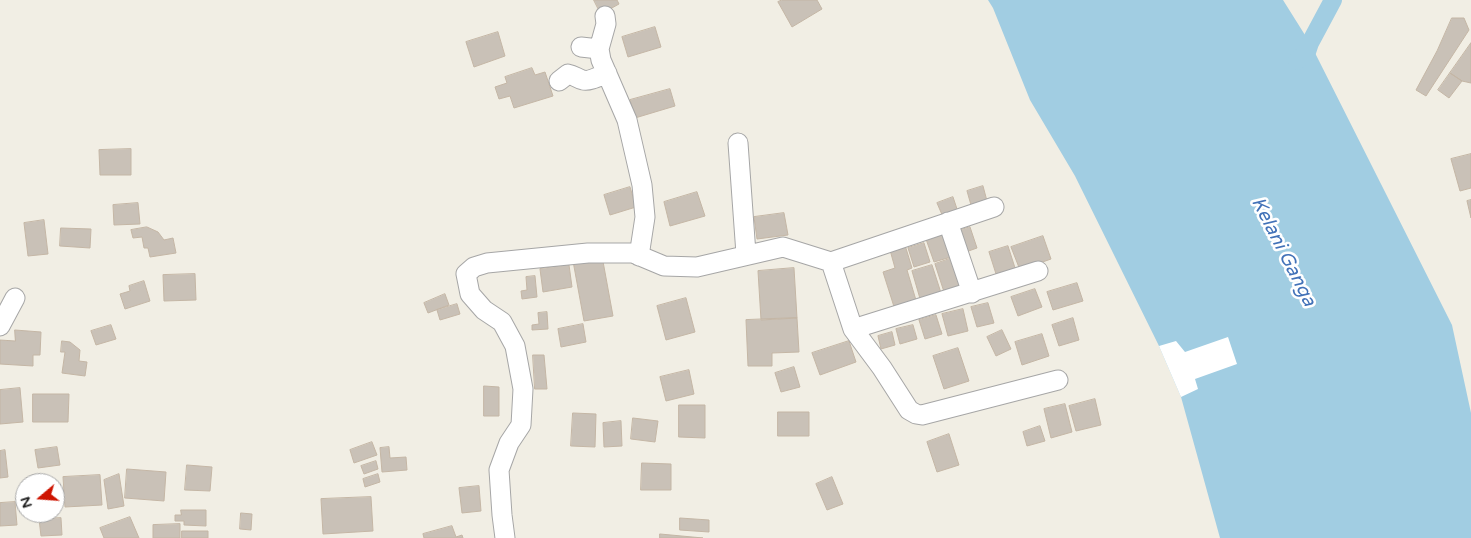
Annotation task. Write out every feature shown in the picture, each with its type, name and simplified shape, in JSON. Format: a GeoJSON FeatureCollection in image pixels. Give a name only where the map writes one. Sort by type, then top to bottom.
{"type":"FeatureCollection","features":[{"type":"Feature","properties":{"kind":"street"},"geometry":{"type":"LineString","coordinates":[[605,16],[604,33],[590,48],[601,60],[627,120],[642,184],[645,217],[639,256]]}},
{"type":"Feature","properties":{"kind":"street"},"geometry":{"type":"LineString","coordinates":[[559,81],[568,74],[583,80],[590,80],[607,73]]}},
{"type":"Feature","properties":{"kind":"street"},"geometry":{"type":"LineString","coordinates":[[738,143],[746,254]]}},
{"type":"Feature","properties":{"kind":"street"},"geometry":{"type":"LineString","coordinates":[[505,538],[499,470],[509,443],[521,425],[523,389],[515,346],[502,322],[484,310],[470,294],[466,274],[474,267],[487,263],[588,253],[633,253],[664,266],[683,267],[697,266],[784,247],[831,262],[994,206]]}},
{"type":"Feature","properties":{"kind":"street"},"geometry":{"type":"LineString","coordinates":[[948,222],[972,292]]}},
{"type":"Feature","properties":{"kind":"street"},"geometry":{"type":"LineString","coordinates":[[831,262],[853,329],[882,368],[909,410],[916,414],[922,416],[1058,380]]}},
{"type":"Feature","properties":{"kind":"street"},"geometry":{"type":"LineString","coordinates":[[853,329],[1038,271]]}},
{"type":"Feature","properties":{"kind":"street"},"geometry":{"type":"LineString","coordinates":[[0,326],[15,298]]}},
{"type":"Feature","properties":{"kind":"water","name":"Kelani Ganga"},"geometry":{"type":"Polygon","coordinates":[[[988,0],[1283,0],[1310,43],[1452,325],[1471,413],[1471,538],[1220,538],[1181,397],[1159,346],[1075,176],[1030,100],[993,8],[988,0]]]}},
{"type":"Feature","properties":{"kind":"pier"},"geometry":{"type":"Polygon","coordinates":[[[1228,337],[1237,364],[1195,379],[1198,389],[1181,397],[1159,346],[1176,341],[1185,352],[1228,337]]]}},
{"type":"Feature","properties":{"kind":"building"},"geometry":{"type":"Polygon","coordinates":[[[594,0],[617,0],[619,4],[601,14],[594,0]]]}},
{"type":"Feature","properties":{"kind":"building"},"geometry":{"type":"Polygon","coordinates":[[[782,0],[817,0],[822,9],[792,27],[778,2],[782,0]]]}},
{"type":"Feature","properties":{"kind":"building"},"geometry":{"type":"Polygon","coordinates":[[[1452,18],[1464,18],[1469,30],[1426,96],[1416,90],[1452,18]]]}},
{"type":"Feature","properties":{"kind":"building"},"geometry":{"type":"Polygon","coordinates":[[[655,27],[661,47],[628,57],[622,37],[655,27]]]}},
{"type":"Feature","properties":{"kind":"building"},"geometry":{"type":"Polygon","coordinates":[[[498,32],[505,56],[474,67],[466,42],[498,32]]]}},
{"type":"Feature","properties":{"kind":"building"},"geometry":{"type":"Polygon","coordinates":[[[1471,43],[1471,83],[1462,81],[1450,73],[1471,43]]]}},
{"type":"Feature","properties":{"kind":"building"},"geometry":{"type":"Polygon","coordinates":[[[532,68],[535,75],[545,72],[553,96],[514,108],[510,96],[499,99],[495,87],[507,83],[505,77],[532,68]]]}},
{"type":"Feature","properties":{"kind":"building"},"geometry":{"type":"Polygon","coordinates":[[[1450,73],[1462,81],[1449,98],[1438,90],[1450,73]]]}},
{"type":"Feature","properties":{"kind":"building"},"geometry":{"type":"Polygon","coordinates":[[[670,89],[675,106],[635,118],[630,100],[670,89]]]}},
{"type":"Feature","properties":{"kind":"building"},"geometry":{"type":"Polygon","coordinates":[[[131,149],[131,175],[100,175],[99,150],[131,149]]]}},
{"type":"Feature","properties":{"kind":"building"},"geometry":{"type":"Polygon","coordinates":[[[1471,154],[1471,188],[1460,191],[1451,159],[1471,154]]]}},
{"type":"Feature","properties":{"kind":"building"},"geometry":{"type":"Polygon","coordinates":[[[983,186],[987,201],[971,205],[967,191],[983,186]]]}},
{"type":"Feature","properties":{"kind":"building"},"geometry":{"type":"Polygon","coordinates":[[[630,187],[636,207],[610,215],[604,195],[630,187]]]}},
{"type":"Feature","properties":{"kind":"building"},"geometry":{"type":"Polygon","coordinates":[[[697,192],[705,216],[670,226],[664,202],[697,192]]]}},
{"type":"Feature","properties":{"kind":"building"},"geometry":{"type":"Polygon","coordinates":[[[953,197],[958,212],[943,217],[937,203],[953,197]]]}},
{"type":"Feature","properties":{"kind":"building"},"geometry":{"type":"Polygon","coordinates":[[[1471,200],[1471,218],[1467,201],[1471,200]]]}},
{"type":"Feature","properties":{"kind":"building"},"geometry":{"type":"Polygon","coordinates":[[[138,203],[140,224],[114,225],[113,205],[138,203]]]}},
{"type":"Feature","properties":{"kind":"building"},"geometry":{"type":"Polygon","coordinates":[[[784,213],[788,235],[757,239],[754,217],[784,213]]]}},
{"type":"Feature","properties":{"kind":"building"},"geometry":{"type":"Polygon","coordinates":[[[44,220],[48,254],[28,256],[24,223],[44,220]]]}},
{"type":"Feature","properties":{"kind":"building"},"geometry":{"type":"Polygon","coordinates":[[[147,227],[158,232],[164,240],[173,238],[176,253],[150,257],[148,248],[144,248],[142,237],[133,238],[131,230],[147,227]]]}},
{"type":"Feature","properties":{"kind":"building"},"geometry":{"type":"Polygon","coordinates":[[[970,227],[977,248],[963,253],[955,232],[970,227]]]}},
{"type":"Feature","properties":{"kind":"building"},"geometry":{"type":"Polygon","coordinates":[[[61,228],[91,229],[90,248],[60,246],[61,228]]]}},
{"type":"Feature","properties":{"kind":"building"},"geometry":{"type":"Polygon","coordinates":[[[950,231],[958,255],[934,262],[926,239],[950,231]]]}},
{"type":"Feature","properties":{"kind":"building"},"geometry":{"type":"Polygon","coordinates":[[[1043,236],[1051,259],[1020,270],[1011,247],[1043,236]]]}},
{"type":"Feature","properties":{"kind":"building"},"geometry":{"type":"Polygon","coordinates":[[[924,243],[930,262],[914,267],[908,248],[924,243]]]}},
{"type":"Feature","properties":{"kind":"building"},"geometry":{"type":"Polygon","coordinates":[[[905,245],[912,268],[907,270],[918,307],[896,313],[883,272],[895,268],[890,250],[905,245]]]}},
{"type":"Feature","properties":{"kind":"building"},"geometry":{"type":"Polygon","coordinates":[[[1008,246],[1016,271],[997,277],[989,252],[1008,246]]]}},
{"type":"Feature","properties":{"kind":"building"},"geometry":{"type":"Polygon","coordinates":[[[602,256],[613,316],[584,321],[573,261],[602,256]]]}},
{"type":"Feature","properties":{"kind":"building"},"geometry":{"type":"Polygon","coordinates":[[[958,256],[968,288],[945,295],[935,264],[958,256]]]}},
{"type":"Feature","properties":{"kind":"building"},"geometry":{"type":"Polygon","coordinates":[[[569,265],[572,287],[543,292],[540,269],[569,265]]]}},
{"type":"Feature","properties":{"kind":"building"},"geometry":{"type":"Polygon","coordinates":[[[932,265],[942,296],[921,302],[912,271],[932,265]]]}},
{"type":"Feature","properties":{"kind":"building"},"geometry":{"type":"Polygon","coordinates":[[[794,268],[797,318],[761,320],[758,271],[794,268]]]}},
{"type":"Feature","properties":{"kind":"building"},"geometry":{"type":"Polygon","coordinates":[[[195,274],[196,300],[164,301],[163,275],[195,274]]]}},
{"type":"Feature","properties":{"kind":"building"},"geometry":{"type":"Polygon","coordinates":[[[535,276],[537,297],[522,299],[521,291],[527,290],[526,277],[535,276]]]}},
{"type":"Feature","properties":{"kind":"building"},"geometry":{"type":"Polygon","coordinates":[[[144,281],[150,301],[125,309],[120,294],[130,291],[129,286],[144,281]]]}},
{"type":"Feature","properties":{"kind":"building"},"geometry":{"type":"Polygon","coordinates":[[[1077,283],[1083,301],[1053,310],[1047,292],[1077,283]]]}},
{"type":"Feature","properties":{"kind":"building"},"geometry":{"type":"Polygon","coordinates":[[[1035,289],[1042,307],[1018,316],[1011,297],[1035,289]]]}},
{"type":"Feature","properties":{"kind":"building"},"geometry":{"type":"Polygon","coordinates":[[[445,294],[449,305],[428,313],[424,303],[445,294]]]}},
{"type":"Feature","properties":{"kind":"building"},"geometry":{"type":"Polygon","coordinates":[[[686,298],[695,332],[666,340],[657,306],[686,298]]]}},
{"type":"Feature","properties":{"kind":"building"},"geometry":{"type":"Polygon","coordinates":[[[988,303],[994,323],[977,327],[971,307],[988,303]]]}},
{"type":"Feature","properties":{"kind":"building"},"geometry":{"type":"Polygon","coordinates":[[[457,304],[460,314],[440,320],[437,310],[457,304]]]}},
{"type":"Feature","properties":{"kind":"building"},"geometry":{"type":"Polygon","coordinates":[[[963,309],[968,331],[948,336],[942,314],[963,309]]]}},
{"type":"Feature","properties":{"kind":"building"},"geometry":{"type":"Polygon","coordinates":[[[547,312],[548,329],[532,330],[532,325],[539,324],[538,313],[547,312]]]}},
{"type":"Feature","properties":{"kind":"building"},"geometry":{"type":"Polygon","coordinates":[[[936,315],[942,334],[925,339],[919,320],[936,315]]]}},
{"type":"Feature","properties":{"kind":"building"},"geometry":{"type":"Polygon","coordinates":[[[797,318],[799,352],[772,353],[772,366],[748,366],[746,320],[797,318]]]}},
{"type":"Feature","properties":{"kind":"building"},"geometry":{"type":"Polygon","coordinates":[[[1073,318],[1079,340],[1059,346],[1052,325],[1073,318]]]}},
{"type":"Feature","properties":{"kind":"building"},"geometry":{"type":"Polygon","coordinates":[[[583,324],[586,342],[561,347],[558,329],[583,324]]]}},
{"type":"Feature","properties":{"kind":"building"},"geometry":{"type":"Polygon","coordinates":[[[111,325],[116,339],[96,345],[91,331],[111,325]]]}},
{"type":"Feature","properties":{"kind":"building"},"geometry":{"type":"Polygon","coordinates":[[[913,325],[917,339],[900,344],[896,329],[913,325]]]}},
{"type":"Feature","properties":{"kind":"building"},"geometry":{"type":"Polygon","coordinates":[[[15,330],[41,332],[40,355],[33,355],[33,366],[0,364],[0,340],[15,341],[15,330]]]}},
{"type":"Feature","properties":{"kind":"building"},"geometry":{"type":"Polygon","coordinates":[[[1002,330],[1011,349],[996,356],[987,337],[1002,330]]]}},
{"type":"Feature","properties":{"kind":"building"},"geometry":{"type":"Polygon","coordinates":[[[892,332],[895,345],[881,349],[878,336],[892,332]]]}},
{"type":"Feature","properties":{"kind":"building"},"geometry":{"type":"Polygon","coordinates":[[[1042,334],[1049,356],[1022,365],[1015,342],[1042,334]]]}},
{"type":"Feature","properties":{"kind":"building"},"geometry":{"type":"Polygon","coordinates":[[[62,341],[70,342],[80,350],[79,361],[87,362],[85,376],[62,373],[65,352],[61,352],[62,341]]]}},
{"type":"Feature","properties":{"kind":"building"},"geometry":{"type":"Polygon","coordinates":[[[849,341],[856,362],[820,375],[812,353],[849,341]]]}},
{"type":"Feature","properties":{"kind":"building"},"geometry":{"type":"Polygon","coordinates":[[[958,348],[969,381],[944,389],[933,356],[958,348]]]}},
{"type":"Feature","properties":{"kind":"building"},"geometry":{"type":"Polygon","coordinates":[[[533,355],[544,355],[547,389],[535,389],[533,355]]]}},
{"type":"Feature","properties":{"kind":"building"},"geometry":{"type":"Polygon","coordinates":[[[794,367],[800,387],[781,392],[775,373],[794,367]]]}},
{"type":"Feature","properties":{"kind":"building"},"geometry":{"type":"Polygon","coordinates":[[[689,370],[694,394],[666,401],[660,377],[689,370]]]}},
{"type":"Feature","properties":{"kind":"building"},"geometry":{"type":"Polygon","coordinates":[[[484,386],[499,387],[499,416],[484,416],[484,386]]]}},
{"type":"Feature","properties":{"kind":"building"},"geometry":{"type":"Polygon","coordinates":[[[20,388],[23,422],[0,424],[0,390],[20,388]]]}},
{"type":"Feature","properties":{"kind":"building"},"geometry":{"type":"Polygon","coordinates":[[[33,394],[69,394],[68,422],[33,422],[33,394]]]}},
{"type":"Feature","properties":{"kind":"building"},"geometry":{"type":"Polygon","coordinates":[[[1095,399],[1101,425],[1076,431],[1069,406],[1095,399]]]}},
{"type":"Feature","properties":{"kind":"building"},"geometry":{"type":"Polygon","coordinates":[[[1065,404],[1072,432],[1051,438],[1044,409],[1065,404]]]}},
{"type":"Feature","properties":{"kind":"building"},"geometry":{"type":"Polygon","coordinates":[[[679,405],[705,405],[705,438],[679,437],[679,405]]]}},
{"type":"Feature","properties":{"kind":"building"},"geometry":{"type":"Polygon","coordinates":[[[778,412],[809,412],[809,436],[778,436],[778,412]]]}},
{"type":"Feature","properties":{"kind":"building"},"geometry":{"type":"Polygon","coordinates":[[[573,413],[596,414],[595,447],[571,446],[573,413]]]}},
{"type":"Feature","properties":{"kind":"building"},"geometry":{"type":"Polygon","coordinates":[[[633,418],[658,421],[655,442],[631,439],[633,418]]]}},
{"type":"Feature","properties":{"kind":"building"},"geometry":{"type":"Polygon","coordinates":[[[621,421],[622,446],[604,447],[603,423],[621,421]]]}},
{"type":"Feature","properties":{"kind":"building"},"geometry":{"type":"Polygon","coordinates":[[[1040,426],[1045,441],[1027,446],[1023,432],[1040,426]]]}},
{"type":"Feature","properties":{"kind":"building"},"geometry":{"type":"Polygon","coordinates":[[[949,434],[959,465],[937,472],[927,442],[949,434]]]}},
{"type":"Feature","properties":{"kind":"building"},"geometry":{"type":"Polygon","coordinates":[[[372,442],[377,455],[354,463],[350,450],[372,442]]]}},
{"type":"Feature","properties":{"kind":"building"},"geometry":{"type":"Polygon","coordinates":[[[57,447],[60,465],[38,468],[35,450],[57,447]]]}},
{"type":"Feature","properties":{"kind":"building"},"geometry":{"type":"Polygon","coordinates":[[[389,447],[390,458],[406,457],[407,470],[382,472],[380,448],[389,447]]]}},
{"type":"Feature","properties":{"kind":"building"},"geometry":{"type":"Polygon","coordinates":[[[5,450],[8,477],[0,478],[0,451],[5,450]]]}},
{"type":"Feature","properties":{"kind":"building"},"geometry":{"type":"Polygon","coordinates":[[[376,461],[378,469],[364,474],[361,466],[376,461]]]}},
{"type":"Feature","properties":{"kind":"building"},"geometry":{"type":"Polygon","coordinates":[[[642,463],[671,464],[671,490],[641,490],[642,463]]]}},
{"type":"Feature","properties":{"kind":"building"},"geometry":{"type":"Polygon","coordinates":[[[187,465],[212,467],[210,491],[185,490],[187,465]]]}},
{"type":"Feature","properties":{"kind":"building"},"geometry":{"type":"Polygon","coordinates":[[[127,469],[166,472],[164,501],[125,498],[127,469]]]}},
{"type":"Feature","properties":{"kind":"building"},"geometry":{"type":"Polygon","coordinates":[[[119,474],[124,506],[108,509],[104,480],[119,474]]]}},
{"type":"Feature","properties":{"kind":"building"},"geometry":{"type":"Polygon","coordinates":[[[378,474],[380,482],[365,487],[363,479],[378,474]]]}},
{"type":"Feature","properties":{"kind":"building"},"geometry":{"type":"Polygon","coordinates":[[[100,475],[102,505],[65,507],[65,477],[100,475]]]}},
{"type":"Feature","properties":{"kind":"building"},"geometry":{"type":"Polygon","coordinates":[[[832,477],[843,504],[827,510],[816,484],[832,477]]]}},
{"type":"Feature","properties":{"kind":"building"},"geometry":{"type":"Polygon","coordinates":[[[479,486],[481,511],[462,513],[459,488],[479,486]]]}},
{"type":"Feature","properties":{"kind":"building"},"geometry":{"type":"Polygon","coordinates":[[[371,497],[373,531],[323,534],[321,499],[371,497]]]}},
{"type":"Feature","properties":{"kind":"building"},"geometry":{"type":"Polygon","coordinates":[[[15,502],[15,523],[17,525],[0,526],[0,503],[15,502]]]}},
{"type":"Feature","properties":{"kind":"building"},"geometry":{"type":"Polygon","coordinates":[[[181,510],[206,510],[206,526],[184,525],[184,521],[175,521],[175,515],[181,515],[181,510]]]}},
{"type":"Feature","properties":{"kind":"building"},"geometry":{"type":"Polygon","coordinates":[[[241,513],[252,514],[251,530],[240,529],[241,513]]]}},
{"type":"Feature","properties":{"kind":"building"},"geometry":{"type":"Polygon","coordinates":[[[130,517],[139,538],[104,538],[100,528],[130,517]]]}},
{"type":"Feature","properties":{"kind":"building"},"geometry":{"type":"Polygon","coordinates":[[[680,518],[709,520],[709,532],[680,530],[680,518]]]}},
{"type":"Feature","properties":{"kind":"building"},"geometry":{"type":"Polygon","coordinates":[[[39,523],[61,523],[62,535],[41,536],[39,523]]]}},
{"type":"Feature","properties":{"kind":"building"},"geometry":{"type":"Polygon","coordinates":[[[180,524],[180,538],[153,538],[153,525],[180,524]]]}},
{"type":"Feature","properties":{"kind":"building"},"geometry":{"type":"Polygon","coordinates":[[[452,526],[456,537],[462,535],[463,538],[424,538],[423,534],[452,526]]]}},
{"type":"Feature","properties":{"kind":"building"},"geometry":{"type":"Polygon","coordinates":[[[182,531],[208,531],[208,538],[182,538],[182,531]]]}},
{"type":"Feature","properties":{"kind":"building"},"geometry":{"type":"Polygon","coordinates":[[[660,534],[703,538],[660,538],[660,534]]]}},
{"type":"Feature","properties":{"kind":"waterway"},"geometry":{"type":"LineString","coordinates":[[1297,61],[1307,52],[1333,0]]}}]}
